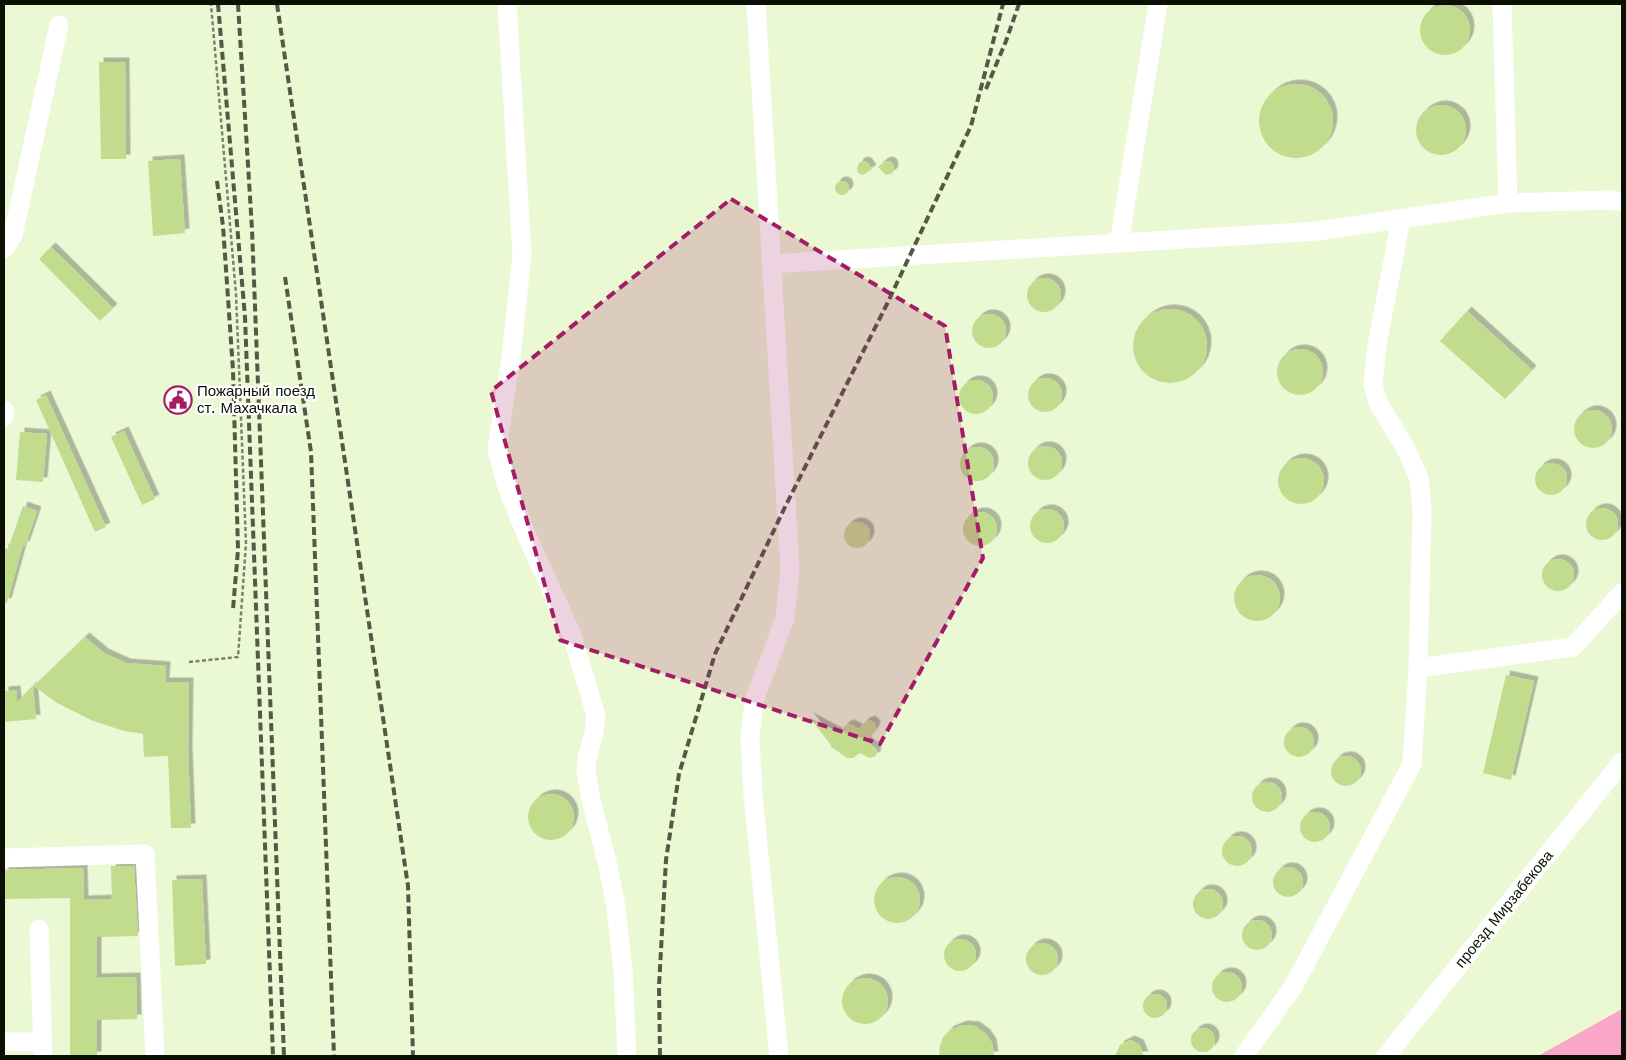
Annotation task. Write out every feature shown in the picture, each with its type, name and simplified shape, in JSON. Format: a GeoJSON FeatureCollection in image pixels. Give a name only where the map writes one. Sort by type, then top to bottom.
{"type":"FeatureCollection","features":[{"type":"Feature","properties":{"kind":"street"},"geometry":{"type":"LineString","coordinates":[[507,4],[522,255],[512,356],[497,450],[506,484],[526,534],[572,636],[596,716],[586,770],[591,800],[616,907],[623,971],[627,1056]]}},
{"type":"Feature","properties":{"kind":"street"},"geometry":{"type":"LineString","coordinates":[[756,4],[790,570],[785,618],[754,701],[750,738],[753,795],[779,1056]]}},
{"type":"Feature","properties":{"kind":"street"},"geometry":{"type":"LineString","coordinates":[[1119,243],[1158,4]]}},
{"type":"Feature","properties":{"kind":"street"},"geometry":{"type":"LineString","coordinates":[[1502,4],[1508,203]]}},
{"type":"Feature","properties":{"kind":"street"},"geometry":{"type":"LineString","coordinates":[[4,249],[13,235],[59,25]]}},
{"type":"Feature","properties":{"kind":"street"},"geometry":{"type":"LineString","coordinates":[[771,264],[1318,231],[1508,203],[1609,200],[1622,202]]}},
{"type":"Feature","properties":{"kind":"street"},"geometry":{"type":"LineString","coordinates":[[1244,1056],[1293,987],[1412,764],[1418,668],[1422,510],[1418,478],[1405,447],[1378,403],[1373,384],[1377,345],[1401,219]]}},
{"type":"Feature","properties":{"kind":"street"},"geometry":{"type":"LineString","coordinates":[[4,410],[4,416]]}},
{"type":"Feature","properties":{"kind":"street"},"geometry":{"type":"LineString","coordinates":[[1418,668],[1573,647],[1622,594]]}},
{"type":"Feature","properties":{"kind":"street","name":"проезд Мирзабекова"},"geometry":{"type":"LineString","coordinates":[[1386,1056],[1622,762]]}},
{"type":"Feature","properties":{"kind":"street"},"geometry":{"type":"LineString","coordinates":[[4,858],[145,854],[155,1056]]}},
{"type":"Feature","properties":{"kind":"street"},"geometry":{"type":"LineString","coordinates":[[4,1042],[42,1049],[39,928]]}},
{"type":"Feature","properties":{"kind":"path"},"geometry":{"type":"LineString","coordinates":[[189,662],[238,657],[246,544],[236,294],[211,4]]}},
{"type":"Feature","properties":{"kind":"highlighted area"},"geometry":{"type":"Polygon","coordinates":[[[731,199],[945,326],[983,558],[880,744],[560,640],[491,391],[731,199]]]}},
{"type":"Feature","properties":{"kind":"shaded area"},"geometry":{"type":"Polygon","coordinates":[[[1622,1009],[1622,1056],[1538,1056],[1622,1009]]]}},
{"type":"Feature","properties":{"kind":"building"},"geometry":{"type":"Polygon","coordinates":[[[1445,5],[1463,12],[1470,30],[1463,48],[1445,55],[1427,48],[1420,30],[1427,12],[1445,5]]]}},
{"type":"Feature","properties":{"kind":"building"},"geometry":{"type":"Polygon","coordinates":[[[99,62],[125,62],[126,159],[101,159],[99,62]]]}},
{"type":"Feature","properties":{"kind":"building"},"geometry":{"type":"Polygon","coordinates":[[[1289,84],[1303,84],[1317,90],[1327,100],[1333,114],[1331,135],[1317,152],[1303,158],[1289,158],[1275,152],[1265,142],[1259,128],[1259,114],[1265,100],[1275,90],[1289,84]]]}},
{"type":"Feature","properties":{"kind":"building"},"geometry":{"type":"Polygon","coordinates":[[[1441,105],[1459,112],[1466,130],[1459,148],[1441,155],[1423,148],[1416,130],[1423,112],[1441,105]]]}},
{"type":"Feature","properties":{"kind":"building"},"geometry":{"type":"Polygon","coordinates":[[[180,159],[185,233],[153,236],[148,161],[180,159]]]}},
{"type":"Feature","properties":{"kind":"building"},"geometry":{"type":"Polygon","coordinates":[[[889,161],[893,164],[894,171],[886,175],[878,167],[884,162],[889,161]]]}},
{"type":"Feature","properties":{"kind":"building"},"geometry":{"type":"Polygon","coordinates":[[[867,162],[872,169],[863,175],[858,173],[857,168],[859,163],[867,162]]]}},
{"type":"Feature","properties":{"kind":"building"},"geometry":{"type":"Polygon","coordinates":[[[842,181],[847,183],[849,188],[847,193],[842,195],[837,193],[835,188],[837,183],[842,181]]]}},
{"type":"Feature","properties":{"kind":"building"},"geometry":{"type":"Polygon","coordinates":[[[51,247],[113,308],[100,321],[39,259],[51,247]]]}},
{"type":"Feature","properties":{"kind":"building"},"geometry":{"type":"Polygon","coordinates":[[[1044,278],[1056,283],[1061,295],[1056,307],[1044,312],[1032,307],[1027,295],[1032,283],[1044,278]]]}},
{"type":"Feature","properties":{"kind":"building"},"geometry":{"type":"Polygon","coordinates":[[[1170,309],[1191,315],[1201,325],[1207,346],[1201,367],[1191,377],[1170,383],[1149,377],[1139,367],[1133,346],[1139,325],[1149,315],[1170,309]]]}},
{"type":"Feature","properties":{"kind":"building"},"geometry":{"type":"Polygon","coordinates":[[[1467,311],[1532,370],[1505,399],[1440,341],[1467,311]]]}},
{"type":"Feature","properties":{"kind":"building"},"geometry":{"type":"Polygon","coordinates":[[[989,314],[1001,319],[1006,331],[1001,343],[989,348],[977,343],[972,331],[977,319],[989,314]]]}},
{"type":"Feature","properties":{"kind":"building"},"geometry":{"type":"Polygon","coordinates":[[[1295,349],[1305,349],[1319,359],[1323,372],[1319,385],[1313,391],[1305,395],[1295,395],[1281,385],[1277,377],[1277,367],[1287,353],[1295,349]]]}},
{"type":"Feature","properties":{"kind":"building"},"geometry":{"type":"Polygon","coordinates":[[[1045,378],[1057,383],[1062,395],[1057,407],[1045,412],[1033,407],[1028,395],[1033,383],[1045,378]]]}},
{"type":"Feature","properties":{"kind":"building"},"geometry":{"type":"Polygon","coordinates":[[[976,380],[988,385],[993,397],[988,409],[976,414],[964,409],[959,397],[964,385],[976,380]]]}},
{"type":"Feature","properties":{"kind":"building"},"geometry":{"type":"Polygon","coordinates":[[[46,395],[106,527],[95,532],[36,400],[46,395]]]}},
{"type":"Feature","properties":{"kind":"building"},"geometry":{"type":"Polygon","coordinates":[[[1593,410],[1607,415],[1612,429],[1607,443],[1593,448],[1579,443],[1574,429],[1579,415],[1593,410]]]}},
{"type":"Feature","properties":{"kind":"building"},"geometry":{"type":"Polygon","coordinates":[[[124,431],[155,499],[142,505],[111,437],[124,431]]]}},
{"type":"Feature","properties":{"kind":"building"},"geometry":{"type":"Polygon","coordinates":[[[20,432],[47,434],[43,482],[16,480],[20,432]]]}},
{"type":"Feature","properties":{"kind":"building"},"geometry":{"type":"Polygon","coordinates":[[[1045,446],[1057,451],[1062,463],[1057,475],[1045,480],[1033,475],[1028,463],[1033,451],[1045,446]]]}},
{"type":"Feature","properties":{"kind":"building"},"geometry":{"type":"Polygon","coordinates":[[[977,447],[989,452],[994,464],[989,476],[977,481],[965,476],[960,464],[965,452],[977,447]]]}},
{"type":"Feature","properties":{"kind":"building"},"geometry":{"type":"Polygon","coordinates":[[[1296,458],[1306,458],[1320,468],[1324,481],[1320,494],[1314,500],[1306,504],[1296,504],[1282,494],[1278,486],[1278,476],[1288,462],[1296,458]]]}},
{"type":"Feature","properties":{"kind":"building"},"geometry":{"type":"Polygon","coordinates":[[[1551,463],[1563,467],[1567,479],[1563,491],[1551,495],[1539,491],[1535,479],[1539,467],[1551,463]]]}},
{"type":"Feature","properties":{"kind":"building"},"geometry":{"type":"Polygon","coordinates":[[[23,506],[37,511],[25,546],[23,545],[7,603],[4,602],[4,548],[8,549],[23,506]]]}},
{"type":"Feature","properties":{"kind":"building"},"geometry":{"type":"Polygon","coordinates":[[[1602,508],[1614,512],[1618,524],[1614,536],[1602,540],[1590,536],[1586,524],[1590,512],[1602,508]]]}},
{"type":"Feature","properties":{"kind":"building"},"geometry":{"type":"Polygon","coordinates":[[[1047,509],[1059,514],[1064,526],[1059,538],[1047,543],[1035,538],[1030,526],[1035,514],[1047,509]]]}},
{"type":"Feature","properties":{"kind":"building"},"geometry":{"type":"Polygon","coordinates":[[[980,512],[992,517],[997,529],[992,541],[980,546],[968,541],[963,529],[968,517],[980,512]]]}},
{"type":"Feature","properties":{"kind":"building"},"geometry":{"type":"Polygon","coordinates":[[[857,522],[866,526],[870,535],[866,544],[857,548],[848,544],[844,535],[848,526],[857,522]]]}},
{"type":"Feature","properties":{"kind":"building"},"geometry":{"type":"Polygon","coordinates":[[[1558,559],[1570,563],[1574,575],[1570,587],[1558,591],[1546,587],[1542,575],[1546,563],[1558,559]]]}},
{"type":"Feature","properties":{"kind":"building"},"geometry":{"type":"Polygon","coordinates":[[[1252,575],[1262,575],[1276,585],[1280,598],[1276,611],[1270,617],[1262,621],[1252,621],[1238,611],[1234,603],[1234,593],[1244,579],[1252,575]]]}},
{"type":"Feature","properties":{"kind":"building"},"geometry":{"type":"Polygon","coordinates":[[[85,637],[104,653],[126,663],[166,666],[165,682],[189,682],[188,750],[191,828],[171,828],[168,756],[144,757],[143,734],[124,731],[91,720],[57,703],[34,686],[85,637]]]}},
{"type":"Feature","properties":{"kind":"building"},"geometry":{"type":"Polygon","coordinates":[[[1506,675],[1534,681],[1511,780],[1483,773],[1506,675]]]}},
{"type":"Feature","properties":{"kind":"building"},"geometry":{"type":"Polygon","coordinates":[[[33,686],[36,719],[4,722],[4,691],[16,690],[17,702],[33,686]]]}},
{"type":"Feature","properties":{"kind":"building"},"geometry":{"type":"Polygon","coordinates":[[[809,717],[839,733],[846,725],[850,724],[859,729],[865,722],[871,720],[876,725],[875,730],[866,741],[877,750],[876,756],[869,758],[860,753],[853,758],[847,758],[830,746],[809,717]]]}},
{"type":"Feature","properties":{"kind":"building"},"geometry":{"type":"Polygon","coordinates":[[[1299,727],[1305,728],[1313,736],[1313,748],[1305,756],[1299,757],[1293,756],[1285,748],[1284,742],[1285,736],[1293,728],[1299,727]]]}},
{"type":"Feature","properties":{"kind":"building"},"geometry":{"type":"Polygon","coordinates":[[[1346,756],[1357,760],[1361,771],[1357,782],[1346,786],[1335,782],[1331,771],[1335,760],[1346,756]]]}},
{"type":"Feature","properties":{"kind":"building"},"geometry":{"type":"Polygon","coordinates":[[[1267,782],[1278,786],[1282,797],[1278,808],[1267,812],[1256,808],[1252,797],[1256,786],[1267,782]]]}},
{"type":"Feature","properties":{"kind":"building"},"geometry":{"type":"Polygon","coordinates":[[[546,794],[556,794],[568,800],[573,808],[573,826],[568,834],[560,839],[546,840],[538,837],[531,830],[528,822],[528,812],[531,804],[538,797],[546,794]]]}},
{"type":"Feature","properties":{"kind":"building"},"geometry":{"type":"Polygon","coordinates":[[[1315,812],[1326,816],[1330,827],[1326,838],[1315,842],[1304,838],[1300,827],[1304,816],[1315,812]]]}},
{"type":"Feature","properties":{"kind":"building"},"geometry":{"type":"Polygon","coordinates":[[[1237,836],[1248,840],[1252,851],[1248,862],[1237,866],[1226,862],[1222,851],[1226,840],[1237,836]]]}},
{"type":"Feature","properties":{"kind":"building"},"geometry":{"type":"Polygon","coordinates":[[[111,866],[134,866],[138,936],[97,937],[97,978],[136,977],[137,1019],[97,1020],[97,1056],[70,1056],[70,898],[4,899],[4,870],[83,868],[84,900],[112,899],[111,866]]]}},
{"type":"Feature","properties":{"kind":"building"},"geometry":{"type":"Polygon","coordinates":[[[1288,867],[1299,871],[1303,882],[1299,893],[1288,897],[1277,893],[1273,882],[1277,871],[1288,867]]]}},
{"type":"Feature","properties":{"kind":"building"},"geometry":{"type":"Polygon","coordinates":[[[902,877],[914,883],[919,891],[919,909],[914,917],[906,922],[892,923],[880,917],[875,909],[874,895],[880,883],[888,878],[902,877]]]}},
{"type":"Feature","properties":{"kind":"building"},"geometry":{"type":"Polygon","coordinates":[[[202,879],[206,964],[175,966],[172,880],[202,879]]]}},
{"type":"Feature","properties":{"kind":"building"},"geometry":{"type":"Polygon","coordinates":[[[1208,889],[1219,893],[1223,904],[1219,915],[1208,919],[1197,915],[1193,904],[1197,893],[1208,889]]]}},
{"type":"Feature","properties":{"kind":"building"},"geometry":{"type":"Polygon","coordinates":[[[1257,920],[1268,924],[1272,935],[1268,946],[1257,950],[1246,946],[1242,935],[1246,924],[1257,920]]]}},
{"type":"Feature","properties":{"kind":"building"},"geometry":{"type":"Polygon","coordinates":[[[960,939],[966,940],[971,944],[975,949],[975,961],[971,966],[966,970],[960,971],[954,970],[949,966],[945,961],[944,955],[945,949],[949,944],[954,940],[960,939]]]}},
{"type":"Feature","properties":{"kind":"building"},"geometry":{"type":"Polygon","coordinates":[[[1042,943],[1048,944],[1053,948],[1057,953],[1057,965],[1053,970],[1048,974],[1042,975],[1036,974],[1031,970],[1027,965],[1026,959],[1027,953],[1031,948],[1036,944],[1042,943]]]}},
{"type":"Feature","properties":{"kind":"building"},"geometry":{"type":"Polygon","coordinates":[[[1227,972],[1238,976],[1242,987],[1238,998],[1227,1002],[1216,998],[1212,987],[1216,976],[1227,972]]]}},
{"type":"Feature","properties":{"kind":"building"},"geometry":{"type":"Polygon","coordinates":[[[865,978],[878,982],[884,988],[888,1001],[884,1014],[878,1020],[865,1024],[852,1020],[846,1014],[842,1001],[846,988],[852,982],[865,978]]]}},
{"type":"Feature","properties":{"kind":"building"},"geometry":{"type":"Polygon","coordinates":[[[1155,994],[1160,995],[1166,1001],[1166,1011],[1160,1017],[1155,1018],[1150,1017],[1144,1011],[1143,1006],[1144,1001],[1150,995],[1155,994]]]}},
{"type":"Feature","properties":{"kind":"building"},"geometry":{"type":"Polygon","coordinates":[[[963,1025],[975,1026],[986,1034],[992,1043],[994,1056],[939,1056],[943,1037],[950,1030],[963,1025]]]}},
{"type":"Feature","properties":{"kind":"building"},"geometry":{"type":"Polygon","coordinates":[[[1203,1028],[1208,1029],[1214,1035],[1214,1045],[1208,1051],[1203,1052],[1198,1051],[1192,1045],[1191,1040],[1192,1035],[1198,1029],[1203,1028]]]}},
{"type":"Feature","properties":{"kind":"building"},"geometry":{"type":"Polygon","coordinates":[[[1130,1040],[1139,1044],[1144,1056],[1115,1056],[1120,1045],[1130,1040]]]}},
{"type":"Feature","properties":{"kind":"railway"},"geometry":{"type":"LineString","coordinates":[[218,4],[245,317],[273,1056]]}},
{"type":"Feature","properties":{"kind":"railway"},"geometry":{"type":"LineString","coordinates":[[238,4],[252,229],[284,1056]]}},
{"type":"Feature","properties":{"kind":"railway"},"geometry":{"type":"LineString","coordinates":[[277,4],[408,886],[413,1056]]}},
{"type":"Feature","properties":{"kind":"railway"},"geometry":{"type":"LineString","coordinates":[[660,1056],[659,986],[666,860],[679,774],[715,654],[785,507],[887,304],[971,126],[1003,4]]}},
{"type":"Feature","properties":{"kind":"railway"},"geometry":{"type":"LineString","coordinates":[[986,89],[1019,4]]}},
{"type":"Feature","properties":{"kind":"railway"},"geometry":{"type":"LineString","coordinates":[[217,181],[223,226],[233,370],[238,550],[233,609]]}},
{"type":"Feature","properties":{"kind":"railway"},"geometry":{"type":"LineString","coordinates":[[285,277],[311,452],[334,1056]]}},
{"type":"Feature","properties":{"kind":"place","name":"Пожарный поезд ст. Махачкала"},"geometry":{"type":"Point","coordinates":[178,400]}}]}
